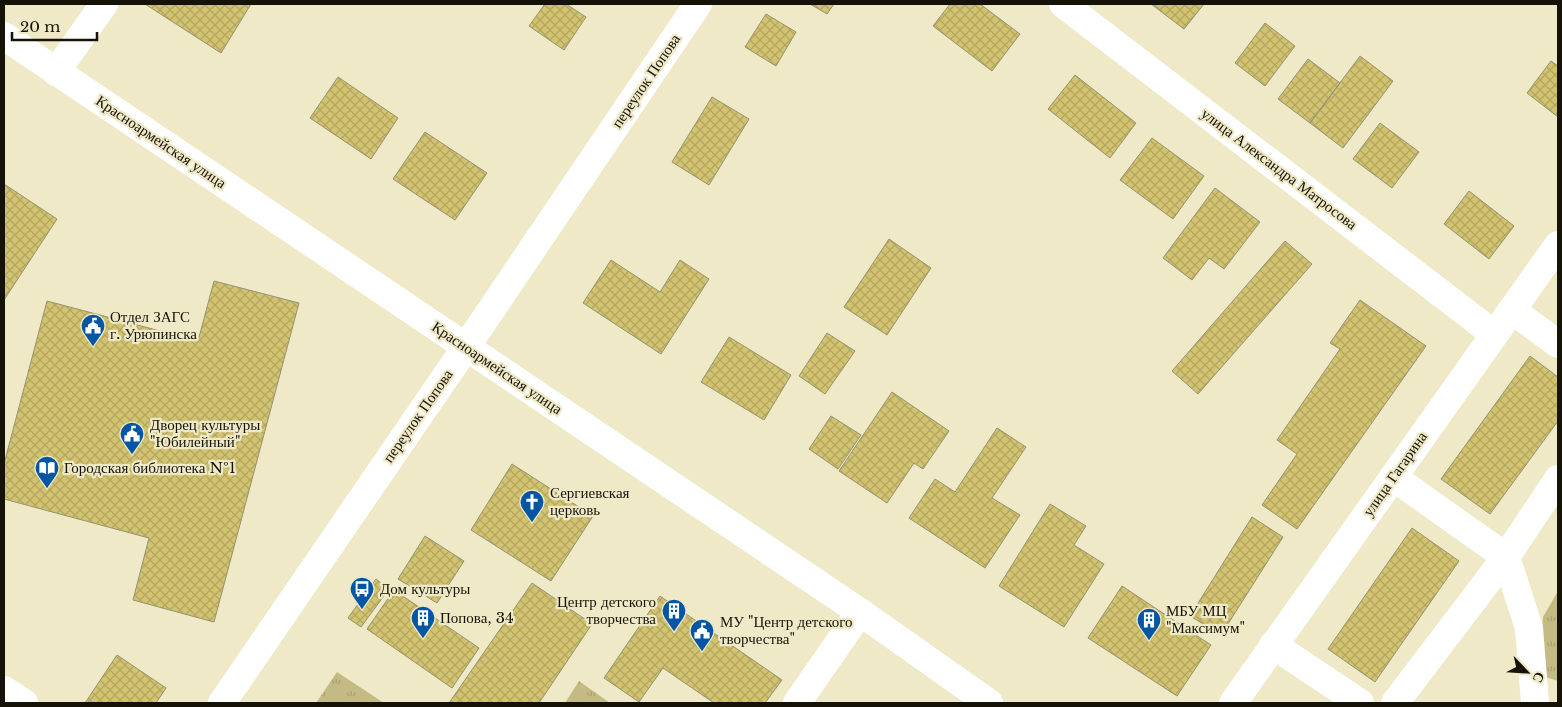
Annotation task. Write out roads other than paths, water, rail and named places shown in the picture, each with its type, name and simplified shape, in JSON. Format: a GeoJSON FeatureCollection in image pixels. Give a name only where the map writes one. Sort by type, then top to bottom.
{"type":"FeatureCollection","features":[{"type":"Feature","properties":{"kind":"street"},"geometry":{"type":"LineString","coordinates":[[56,72],[104,4]]}},
{"type":"Feature","properties":{"kind":"street","name":"переулок Попова"},"geometry":{"type":"LineString","coordinates":[[222,703],[698,4]]}},
{"type":"Feature","properties":{"kind":"street","name":"улица Александра Матросова"},"geometry":{"type":"LineString","coordinates":[[1063,4],[1494,334]]}},
{"type":"Feature","properties":{"kind":"street","name":"Красноармейская улица"},"geometry":{"type":"LineString","coordinates":[[4,36],[860,612],[989,703]]}},
{"type":"Feature","properties":{"kind":"street","name":"улица Гагарина"},"geometry":{"type":"LineString","coordinates":[[1233,703],[1558,245]]}},
{"type":"Feature","properties":{"kind":"street"},"geometry":{"type":"LineString","coordinates":[[1512,310],[1558,344]]}},
{"type":"Feature","properties":{"kind":"street"},"geometry":{"type":"LineString","coordinates":[[1393,477],[1506,557],[1529,628],[1535,703]]}},
{"type":"Feature","properties":{"kind":"street"},"geometry":{"type":"LineString","coordinates":[[1395,703],[1506,557],[1558,479]]}},
{"type":"Feature","properties":{"kind":"street"},"geometry":{"type":"LineString","coordinates":[[797,703],[860,612]]}},
{"type":"Feature","properties":{"kind":"street"},"geometry":{"type":"LineString","coordinates":[[1274,645],[1360,703]]}},
{"type":"Feature","properties":{"kind":"street"},"geometry":{"type":"LineString","coordinates":[[4,690],[24,703]]}},
{"type":"Feature","properties":{"kind":"place","name":"Отдел ЗАГС г. Урюпинска"},"geometry":{"type":"Point","coordinates":[93,347]}},
{"type":"Feature","properties":{"kind":"place","name":"Дворец культуры \"Юбилейный\""},"geometry":{"type":"Point","coordinates":[132,455]}},
{"type":"Feature","properties":{"kind":"place","name":"Городская библиотека №1"},"geometry":{"type":"Point","coordinates":[47,489]}},
{"type":"Feature","properties":{"kind":"place","name":"Сергиевская церковь"},"geometry":{"type":"Point","coordinates":[532,523]}},
{"type":"Feature","properties":{"kind":"place","name":"Дом культуры"},"geometry":{"type":"Point","coordinates":[362,610]}},
{"type":"Feature","properties":{"kind":"place","name":"Центр детского творчества"},"geometry":{"type":"Point","coordinates":[674,632]}},
{"type":"Feature","properties":{"kind":"place","name":"Попова, 34"},"geometry":{"type":"Point","coordinates":[423,639]}},
{"type":"Feature","properties":{"kind":"place","name":"МБУ МЦ \"Максимум\""},"geometry":{"type":"Point","coordinates":[1149,641]}},
{"type":"Feature","properties":{"kind":"place","name":"МУ \"Центр детского творчества\""},"geometry":{"type":"Point","coordinates":[702,652]}}]}
